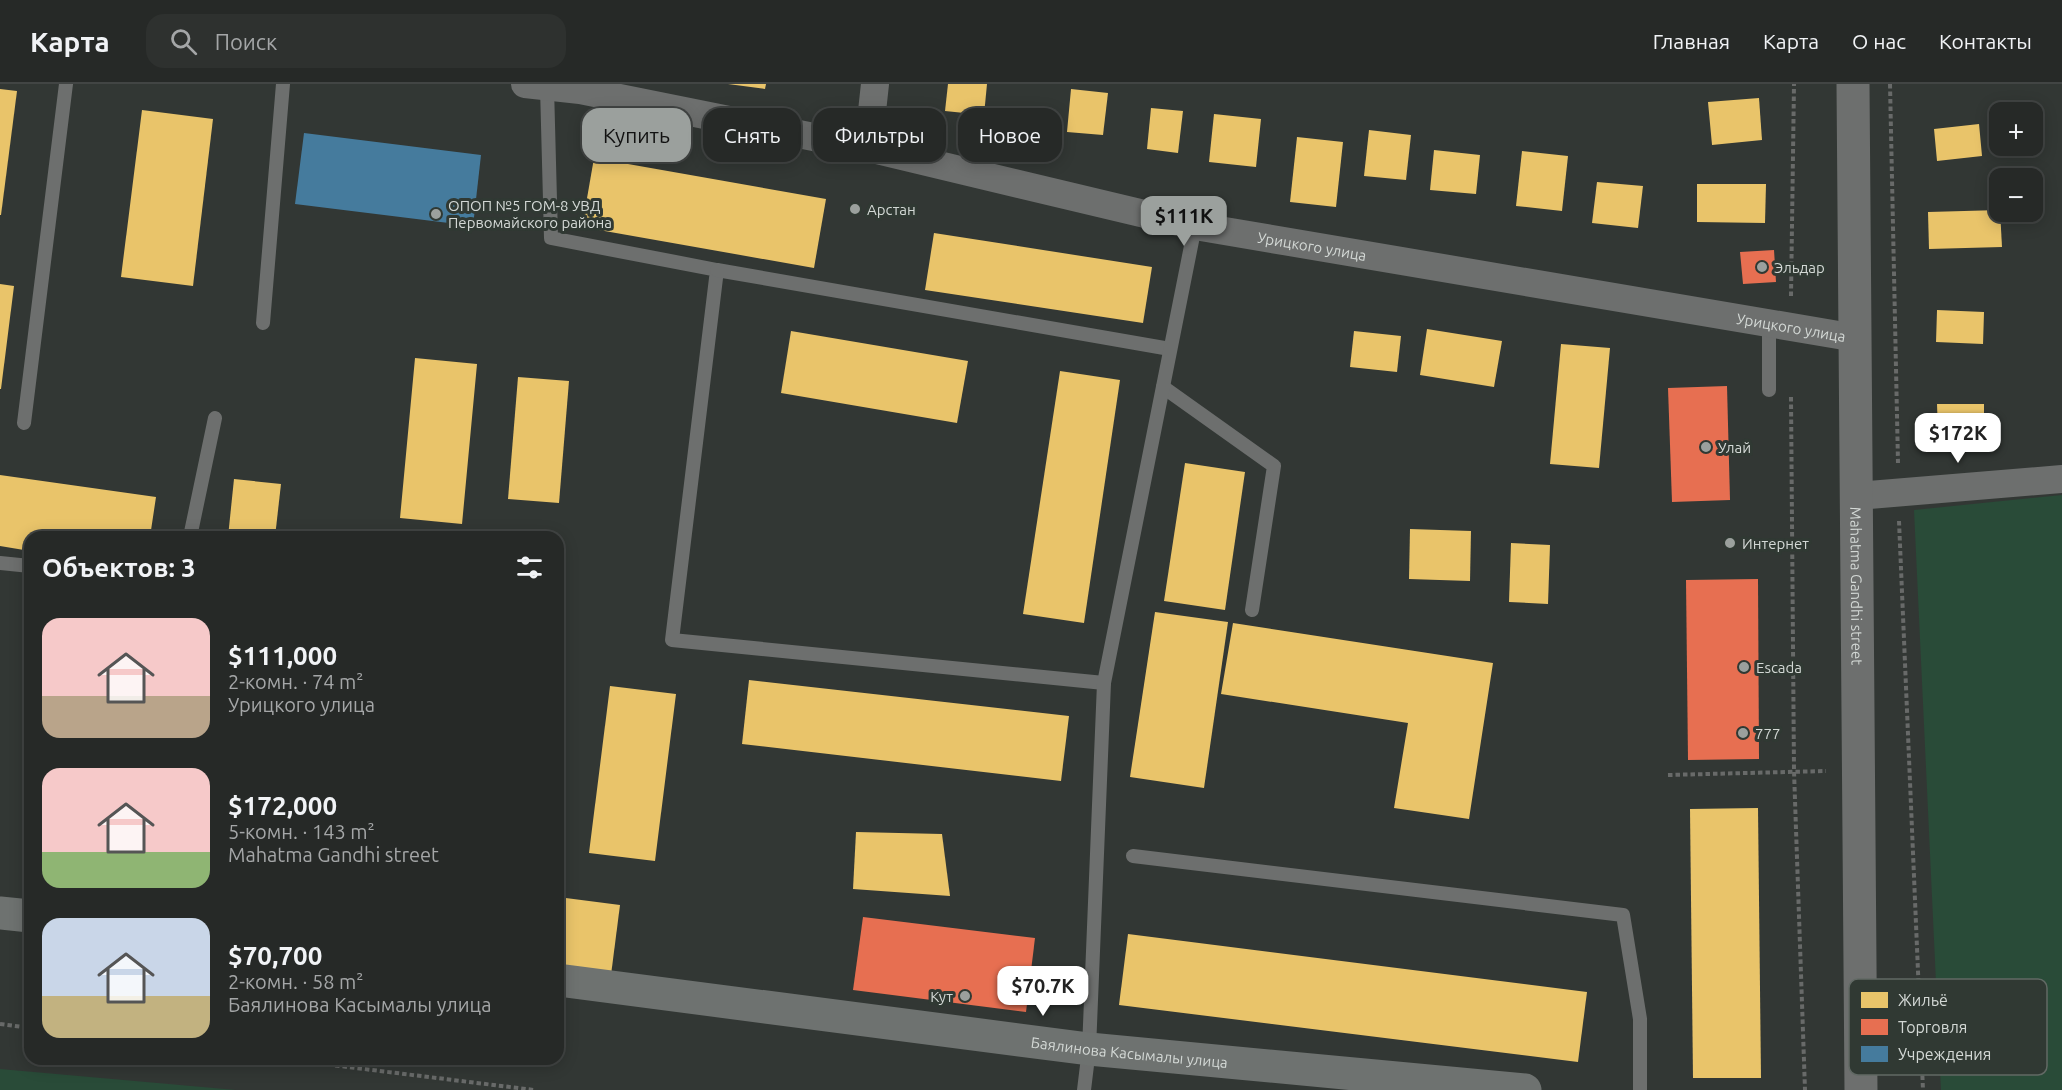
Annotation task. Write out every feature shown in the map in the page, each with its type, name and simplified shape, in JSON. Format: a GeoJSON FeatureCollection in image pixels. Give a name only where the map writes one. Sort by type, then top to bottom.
{"type":"FeatureCollection","features":[{"type":"Feature","properties":{"kind":"main road","name":"Mahatma Gandhi street"},"geometry":{"type":"LineString","coordinates":[[1853,84],[1861,979]]}},
{"type":"Feature","properties":{"kind":"main road"},"geometry":{"type":"LineString","coordinates":[[0,913],[24,915]]}},
{"type":"Feature","properties":{"kind":"main road","name":"Баялинова Касымалы улица"},"geometry":{"type":"LineString","coordinates":[[564,981],[1089,1049],[1525,1090]]}},
{"type":"Feature","properties":{"kind":"main road","name":"Mahatma Gandhi street"},"geometry":{"type":"LineString","coordinates":[[1861,1075],[1861,1090]]}},
{"type":"Feature","properties":{"kind":"street"},"geometry":{"type":"LineString","coordinates":[[872,108],[875,84]]}},
{"type":"Feature","properties":{"kind":"street","name":"Урицкого улица"},"geometry":{"type":"LineString","coordinates":[[536,86],[580,87],[813,136]]}},
{"type":"Feature","properties":{"kind":"street","name":"Урицкого улица"},"geometry":{"type":"LineString","coordinates":[[927,162],[1195,226],[1856,339]]}},
{"type":"Feature","properties":{"kind":"street"},"geometry":{"type":"LineString","coordinates":[[1857,496],[2062,479]]}},
{"type":"Feature","properties":{"kind":"lane"},"geometry":{"type":"LineString","coordinates":[[24,423],[66,84]]}},
{"type":"Feature","properties":{"kind":"lane"},"geometry":{"type":"LineString","coordinates":[[264,323],[283,84]]}},
{"type":"Feature","properties":{"kind":"lane"},"geometry":{"type":"LineString","coordinates":[[536,86],[551,238],[717,270],[1170,349]]}},
{"type":"Feature","properties":{"kind":"lane"},"geometry":{"type":"LineString","coordinates":[[1084,1090],[1089,1049],[1104,683],[1195,226]]}},
{"type":"Feature","properties":{"kind":"lane"},"geometry":{"type":"LineString","coordinates":[[717,270],[672,640],[1104,683]]}},
{"type":"Feature","properties":{"kind":"lane"},"geometry":{"type":"LineString","coordinates":[[1769,390],[1780,326]]}},
{"type":"Feature","properties":{"kind":"lane"},"geometry":{"type":"LineString","coordinates":[[1163,387],[1274,466],[1252,610]]}},
{"type":"Feature","properties":{"kind":"lane"},"geometry":{"type":"LineString","coordinates":[[191,531],[215,418]]}},
{"type":"Feature","properties":{"kind":"lane"},"geometry":{"type":"LineString","coordinates":[[0,563],[24,565]]}},
{"type":"Feature","properties":{"kind":"lane"},"geometry":{"type":"LineString","coordinates":[[1133,856],[1623,915],[1640,1019],[1640,1090]]}},
{"type":"Feature","properties":{"kind":"path"},"geometry":{"type":"LineString","coordinates":[[1780,326],[1794,84]]}},
{"type":"Feature","properties":{"kind":"path"},"geometry":{"type":"LineString","coordinates":[[1890,84],[1898,493],[1918,979]]}},
{"type":"Feature","properties":{"kind":"path"},"geometry":{"type":"LineString","coordinates":[[1791,387],[1794,771],[1805,1090]]}},
{"type":"Feature","properties":{"kind":"path"},"geometry":{"type":"LineString","coordinates":[[1668,775],[1794,771],[1860,772]]}},
{"type":"Feature","properties":{"kind":"path"},"geometry":{"type":"LineString","coordinates":[[0,1024],[24,1027]]}},
{"type":"Feature","properties":{"kind":"path"},"geometry":{"type":"LineString","coordinates":[[332,1065],[534,1090]]}},
{"type":"Feature","properties":{"kind":"path"},"geometry":{"type":"LineString","coordinates":[[1922,1075],[1923,1090]]}},
{"type":"Feature","properties":{"kind":"green space"},"geometry":{"type":"Polygon","coordinates":[[[2062,495],[2062,1090],[1941,1090],[1940,1075],[2047,1075],[2047,979],[1936,979],[1914,510],[2062,495]]]}},
{"type":"Feature","properties":{"kind":"green space"},"geometry":{"type":"Polygon","coordinates":[[[0,1069],[236,1090],[0,1090],[0,1069]]]}},
{"type":"Feature","properties":{"kind":"building: Жильё"},"geometry":{"type":"Polygon","coordinates":[[[728,84],[766,84],[765,89],[728,84]]]}},
{"type":"Feature","properties":{"kind":"building: Жильё"},"geometry":{"type":"Polygon","coordinates":[[[948,84],[987,84],[985,108],[958,108],[958,112],[946,111],[948,84]]]}},
{"type":"Feature","properties":{"kind":"building: Жильё"},"geometry":{"type":"Polygon","coordinates":[[[0,89],[17,91],[1,215],[0,215],[0,89]]]}},
{"type":"Feature","properties":{"kind":"building: Жильё"},"geometry":{"type":"Polygon","coordinates":[[[1071,89],[1108,93],[1103,135],[1067,132],[1071,89]]]}},
{"type":"Feature","properties":{"kind":"building: Жильё"},"geometry":{"type":"Polygon","coordinates":[[[1759,98],[1762,140],[1712,145],[1708,102],[1759,98]]]}},
{"type":"Feature","properties":{"kind":"building: Жильё"},"geometry":{"type":"Polygon","coordinates":[[[1151,108],[1183,111],[1178,153],[1147,149],[1151,108]]]}},
{"type":"Feature","properties":{"kind":"building: Жильё"},"geometry":{"type":"Polygon","coordinates":[[[142,110],[213,119],[193,286],[121,277],[142,110]]]}},
{"type":"Feature","properties":{"kind":"building: Жильё"},"geometry":{"type":"Polygon","coordinates":[[[1214,114],[1261,119],[1256,167],[1209,162],[1214,114]]]}},
{"type":"Feature","properties":{"kind":"building: Жильё"},"geometry":{"type":"Polygon","coordinates":[[[1979,124],[1982,156],[1937,161],[1934,129],[1979,124]]]}},
{"type":"Feature","properties":{"kind":"building: Жильё"},"geometry":{"type":"Polygon","coordinates":[[[1369,130],[1411,135],[1406,180],[1364,176],[1369,130]]]}},
{"type":"Feature","properties":{"kind":"building: Жильё"},"geometry":{"type":"Polygon","coordinates":[[[1297,137],[1343,142],[1336,207],[1290,202],[1297,137]]]}},
{"type":"Feature","properties":{"kind":"building: Жильё"},"geometry":{"type":"Polygon","coordinates":[[[1434,150],[1480,155],[1476,194],[1430,190],[1434,150]]]}},
{"type":"Feature","properties":{"kind":"building: Жильё"},"geometry":{"type":"Polygon","coordinates":[[[1522,151],[1568,156],[1562,211],[1516,206],[1522,151]]]}},
{"type":"Feature","properties":{"kind":"building: Жильё"},"geometry":{"type":"Polygon","coordinates":[[[593,162],[617,162],[826,199],[814,268],[582,227],[593,162]]]}},
{"type":"Feature","properties":{"kind":"building: Жильё"},"geometry":{"type":"Polygon","coordinates":[[[1597,182],[1643,186],[1638,228],[1592,223],[1597,182]]]}},
{"type":"Feature","properties":{"kind":"building: Жильё"},"geometry":{"type":"Polygon","coordinates":[[[1697,184],[1766,184],[1765,223],[1697,222],[1697,184]]]}},
{"type":"Feature","properties":{"kind":"building: Жильё"},"geometry":{"type":"Polygon","coordinates":[[[1989,210],[1989,222],[2001,222],[2002,247],[1929,249],[1928,212],[1989,210]]]}},
{"type":"Feature","properties":{"kind":"building: Жильё"},"geometry":{"type":"Polygon","coordinates":[[[934,233],[1152,267],[1143,323],[925,290],[934,233]]]}},
{"type":"Feature","properties":{"kind":"building: Жильё"},"geometry":{"type":"Polygon","coordinates":[[[0,284],[14,286],[1,389],[0,389],[0,284]]]}},
{"type":"Feature","properties":{"kind":"building: Жильё"},"geometry":{"type":"Polygon","coordinates":[[[1937,310],[1984,312],[1983,344],[1936,342],[1937,310]]]}},
{"type":"Feature","properties":{"kind":"building: Жильё"},"geometry":{"type":"Polygon","coordinates":[[[1427,329],[1502,341],[1494,387],[1420,375],[1427,329]]]}},
{"type":"Feature","properties":{"kind":"building: Жильё"},"geometry":{"type":"Polygon","coordinates":[[[791,331],[968,361],[957,423],[781,393],[791,331]]]}},
{"type":"Feature","properties":{"kind":"building: Жильё"},"geometry":{"type":"Polygon","coordinates":[[[1354,331],[1401,336],[1397,372],[1350,367],[1354,331]]]}},
{"type":"Feature","properties":{"kind":"building: Жильё"},"geometry":{"type":"Polygon","coordinates":[[[1561,344],[1610,348],[1599,468],[1550,464],[1561,344]]]}},
{"type":"Feature","properties":{"kind":"building: Жильё"},"geometry":{"type":"Polygon","coordinates":[[[415,358],[477,364],[462,524],[400,518],[415,358]]]}},
{"type":"Feature","properties":{"kind":"building: Жильё"},"geometry":{"type":"Polygon","coordinates":[[[1060,371],[1120,380],[1084,623],[1023,614],[1060,371]]]}},
{"type":"Feature","properties":{"kind":"building: Жильё"},"geometry":{"type":"Polygon","coordinates":[[[518,377],[569,381],[559,503],[508,499],[518,377]]]}},
{"type":"Feature","properties":{"kind":"building: Жильё"},"geometry":{"type":"Polygon","coordinates":[[[1937,404],[1984,404],[1984,432],[1938,432],[1937,404]]]}},
{"type":"Feature","properties":{"kind":"building: Жильё"},"geometry":{"type":"Polygon","coordinates":[[[1185,463],[1245,472],[1225,610],[1164,601],[1185,463]]]}},
{"type":"Feature","properties":{"kind":"building: Жильё"},"geometry":{"type":"Polygon","coordinates":[[[0,475],[156,497],[151,531],[24,531],[24,550],[0,546],[0,475]]]}},
{"type":"Feature","properties":{"kind":"building: Жильё"},"geometry":{"type":"Polygon","coordinates":[[[234,479],[281,484],[276,531],[229,531],[234,479]]]}},
{"type":"Feature","properties":{"kind":"building: Жильё"},"geometry":{"type":"Polygon","coordinates":[[[1410,529],[1471,531],[1470,581],[1409,579],[1410,529]]]}},
{"type":"Feature","properties":{"kind":"building: Жильё"},"geometry":{"type":"Polygon","coordinates":[[[1511,543],[1550,545],[1548,604],[1509,602],[1511,543]]]}},
{"type":"Feature","properties":{"kind":"building: Жильё"},"geometry":{"type":"Polygon","coordinates":[[[1155,612],[1228,622],[1204,788],[1130,777],[1155,612]]]}},
{"type":"Feature","properties":{"kind":"building: Жильё"},"geometry":{"type":"Polygon","coordinates":[[[1233,623],[1493,663],[1469,819],[1394,808],[1408,723],[1221,694],[1233,623]]]}},
{"type":"Feature","properties":{"kind":"building: Жильё"},"geometry":{"type":"Polygon","coordinates":[[[749,680],[1069,716],[1061,781],[742,744],[749,680]]]}},
{"type":"Feature","properties":{"kind":"building: Жильё"},"geometry":{"type":"Polygon","coordinates":[[[610,686],[676,694],[655,861],[589,853],[610,686]]]}},
{"type":"Feature","properties":{"kind":"building: Жильё"},"geometry":{"type":"Polygon","coordinates":[[[1758,808],[1761,1078],[1693,1078],[1690,809],[1758,808]]]}},
{"type":"Feature","properties":{"kind":"building: Жильё"},"geometry":{"type":"Polygon","coordinates":[[[856,832],[942,834],[950,896],[853,889],[856,832]]]}},
{"type":"Feature","properties":{"kind":"building: Жильё"},"geometry":{"type":"Polygon","coordinates":[[[564,898],[620,905],[611,975],[564,970],[564,898]]]}},
{"type":"Feature","properties":{"kind":"building: Жильё"},"geometry":{"type":"Polygon","coordinates":[[[1128,934],[1587,992],[1578,1062],[1119,1005],[1128,934]]]}},
{"type":"Feature","properties":{"kind":"building: Торговля"},"geometry":{"type":"Polygon","coordinates":[[[1774,250],[1776,282],[1743,284],[1740,252],[1774,250]]]}},
{"type":"Feature","properties":{"kind":"building: Торговля"},"geometry":{"type":"Polygon","coordinates":[[[1727,386],[1730,500],[1672,502],[1668,388],[1727,386]]]}},
{"type":"Feature","properties":{"kind":"building: Торговля"},"geometry":{"type":"Polygon","coordinates":[[[1758,579],[1759,759],[1688,760],[1686,580],[1758,579]]]}},
{"type":"Feature","properties":{"kind":"building: Торговля"},"geometry":{"type":"Polygon","coordinates":[[[863,917],[1035,938],[1026,1012],[853,990],[863,917]]]}},
{"type":"Feature","properties":{"kind":"building: Учреждения"},"geometry":{"type":"Polygon","coordinates":[[[304,133],[481,155],[473,226],[295,204],[304,133]]]}},
{"type":"Feature","properties":{"kind":"place","name":"Арстан"},"geometry":{"type":"Point","coordinates":[855,209]}},
{"type":"Feature","properties":{"kind":"place","name":"ОПОП №5 ГОМ-8 УВД Первомайского района"},"geometry":{"type":"Point","coordinates":[436,214]}},
{"type":"Feature","properties":{"kind":"place","name":"Эльдар"},"geometry":{"type":"Point","coordinates":[1762,267]}},
{"type":"Feature","properties":{"kind":"place","name":"Улай"},"geometry":{"type":"Point","coordinates":[1706,447]}},
{"type":"Feature","properties":{"kind":"place","name":"Интернет"},"geometry":{"type":"Point","coordinates":[1730,543]}},
{"type":"Feature","properties":{"kind":"place","name":"Escada"},"geometry":{"type":"Point","coordinates":[1744,667]}},
{"type":"Feature","properties":{"kind":"place","name":"777"},"geometry":{"type":"Point","coordinates":[1743,733]}},
{"type":"Feature","properties":{"kind":"place","name":"Кут"},"geometry":{"type":"Point","coordinates":[965,996]}}]}
